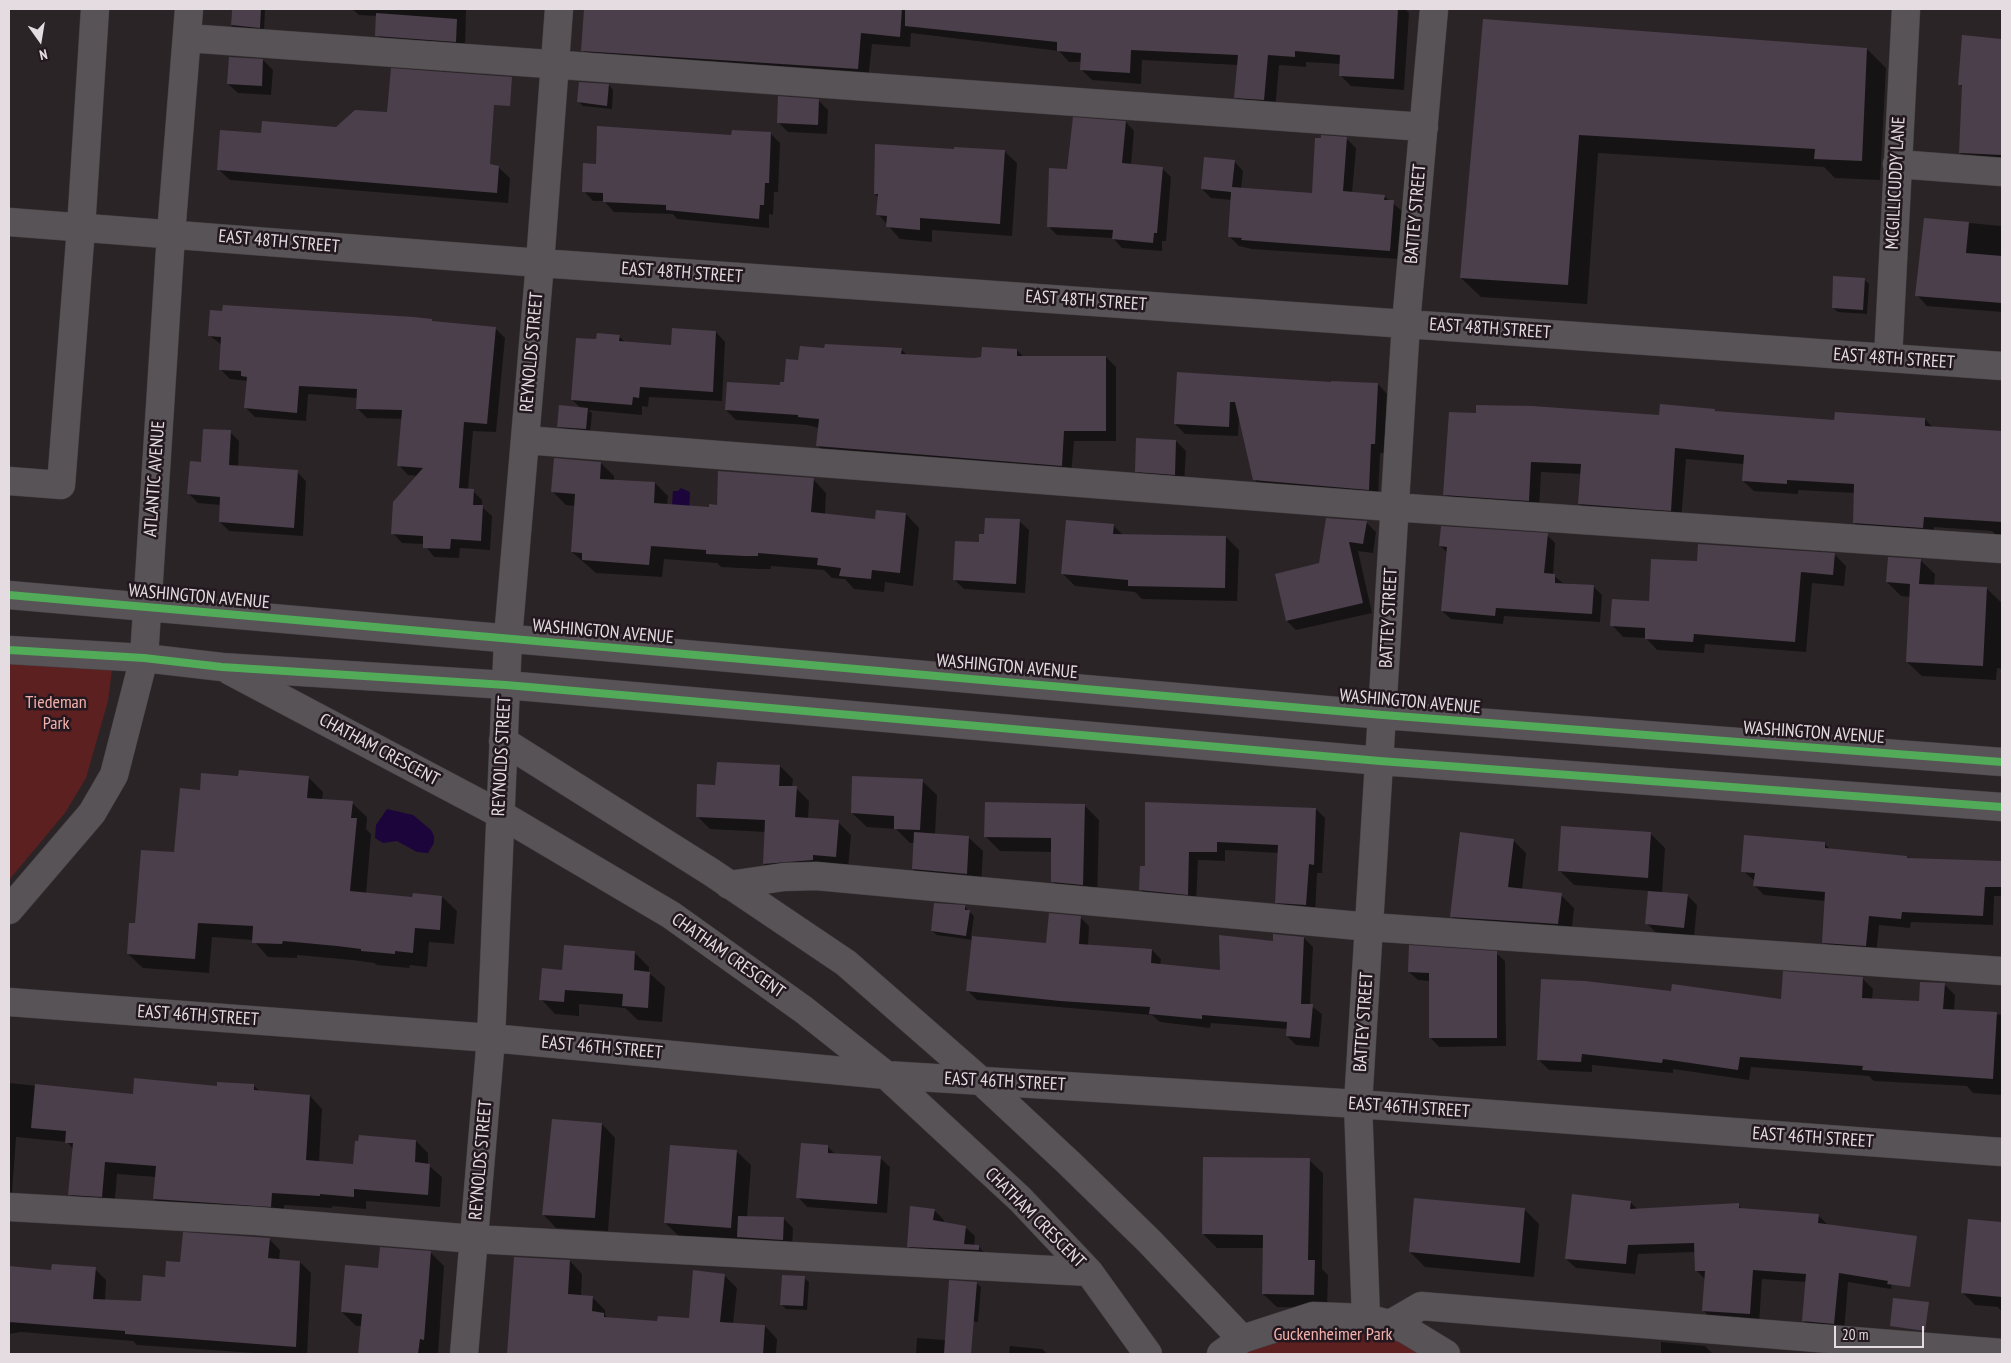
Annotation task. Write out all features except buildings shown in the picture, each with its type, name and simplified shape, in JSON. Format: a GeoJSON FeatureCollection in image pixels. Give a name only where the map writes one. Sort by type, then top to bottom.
{"type":"FeatureCollection","features":[{"type":"Feature","properties":{"kind":"street"},"geometry":{"type":"LineString","coordinates":[[9,481],[61,485],[81,228],[95,9]]}},
{"type":"Feature","properties":{"kind":"street","name":"ATLANTIC AVENUE"},"geometry":{"type":"LineString","coordinates":[[9,910],[92,813],[114,775],[144,658],[171,234],[189,9]]}},
{"type":"Feature","properties":{"kind":"street","name":"REYNOLDS STREET"},"geometry":{"type":"LineString","coordinates":[[464,1354],[491,1038],[508,638],[540,263],[558,9]]}},
{"type":"Feature","properties":{"kind":"street","name":"BATTEY STREET"},"geometry":{"type":"LineString","coordinates":[[1378,1321],[1358,1104],[1406,323],[1434,9]]}},
{"type":"Feature","properties":{"kind":"street","name":"MCGILLICUDDY LANE"},"geometry":{"type":"LineString","coordinates":[[1888,358],[1906,9]]}},
{"type":"Feature","properties":{"kind":"street"},"geometry":{"type":"LineString","coordinates":[[187,38],[554,66],[1424,127]]}},
{"type":"Feature","properties":{"kind":"street"},"geometry":{"type":"LineString","coordinates":[[1897,164],[2002,172]]}},
{"type":"Feature","properties":{"kind":"street","name":"EAST 48TH STREET"},"geometry":{"type":"LineString","coordinates":[[9,222],[540,263],[2002,366]]}},
{"type":"Feature","properties":{"kind":"street"},"geometry":{"type":"LineString","coordinates":[[525,440],[1395,508],[2002,549]]}},
{"type":"Feature","properties":{"kind":"street","name":"WASHINGTON AVENUE"},"geometry":{"type":"LineString","coordinates":[[9,595],[1383,715],[2002,762]]}},
{"type":"Feature","properties":{"kind":"street"},"geometry":{"type":"LineString","coordinates":[[9,650],[144,658],[222,667],[506,686],[1380,760],[2002,807]]}},
{"type":"Feature","properties":{"kind":"street","name":"CHATHAM CRESCENT"},"geometry":{"type":"LineString","coordinates":[[222,667],[500,814],[671,915],[804,1010],[886,1075],[1020,1199],[1090,1272],[1148,1354]]}},
{"type":"Feature","properties":{"kind":"street"},"geometry":{"type":"LineString","coordinates":[[503,741],[729,885],[846,963],[981,1081],[1150,1242],[1231,1346],[1313,1316],[1378,1321],[1405,1329],[1446,1354]]}},
{"type":"Feature","properties":{"kind":"street"},"geometry":{"type":"LineString","coordinates":[[729,885],[784,877],[816,876],[1370,927],[2002,970]]}},
{"type":"Feature","properties":{"kind":"street","name":"EAST 46TH STREET"},"geometry":{"type":"LineString","coordinates":[[9,1002],[491,1038],[886,1075],[1358,1104],[2002,1152]]}},
{"type":"Feature","properties":{"kind":"street"},"geometry":{"type":"LineString","coordinates":[[9,1207],[257,1221],[474,1239],[1090,1272]]}},
{"type":"Feature","properties":{"kind":"street"},"geometry":{"type":"LineString","coordinates":[[1378,1321],[1421,1306],[2002,1353]]}},
{"type":"Feature","properties":{"kind":"green space","name":"Tiedeman Park"},"geometry":{"type":"Polygon","coordinates":[[[9,663],[112,670],[108,701],[86,778],[65,813],[9,880],[9,663]]]}},
{"type":"Feature","properties":{"kind":"green space","name":"Guckenheimer Park"},"geometry":{"type":"Polygon","coordinates":[[[1313,1316],[1446,1354],[1221,1354],[1313,1316]]]}},
{"type":"Feature","properties":{"kind":"shaded area"},"geometry":{"type":"Polygon","coordinates":[[[681,488],[690,492],[688,534],[670,534],[673,491],[678,491],[681,488]]]}},
{"type":"Feature","properties":{"kind":"shaded area"},"geometry":{"type":"Polygon","coordinates":[[[387,809],[413,815],[431,830],[434,836],[434,843],[428,853],[417,852],[397,841],[383,843],[375,838],[376,825],[387,809]]]}},
{"type":"Feature","properties":{"kind":"cycle path"},"geometry":{"type":"LineString","coordinates":[[9,595],[1383,715],[2002,762]]}},
{"type":"Feature","properties":{"kind":"cycle path"},"geometry":{"type":"LineString","coordinates":[[9,650],[144,658],[222,667],[506,685],[1380,761],[2002,807]]}}]}
